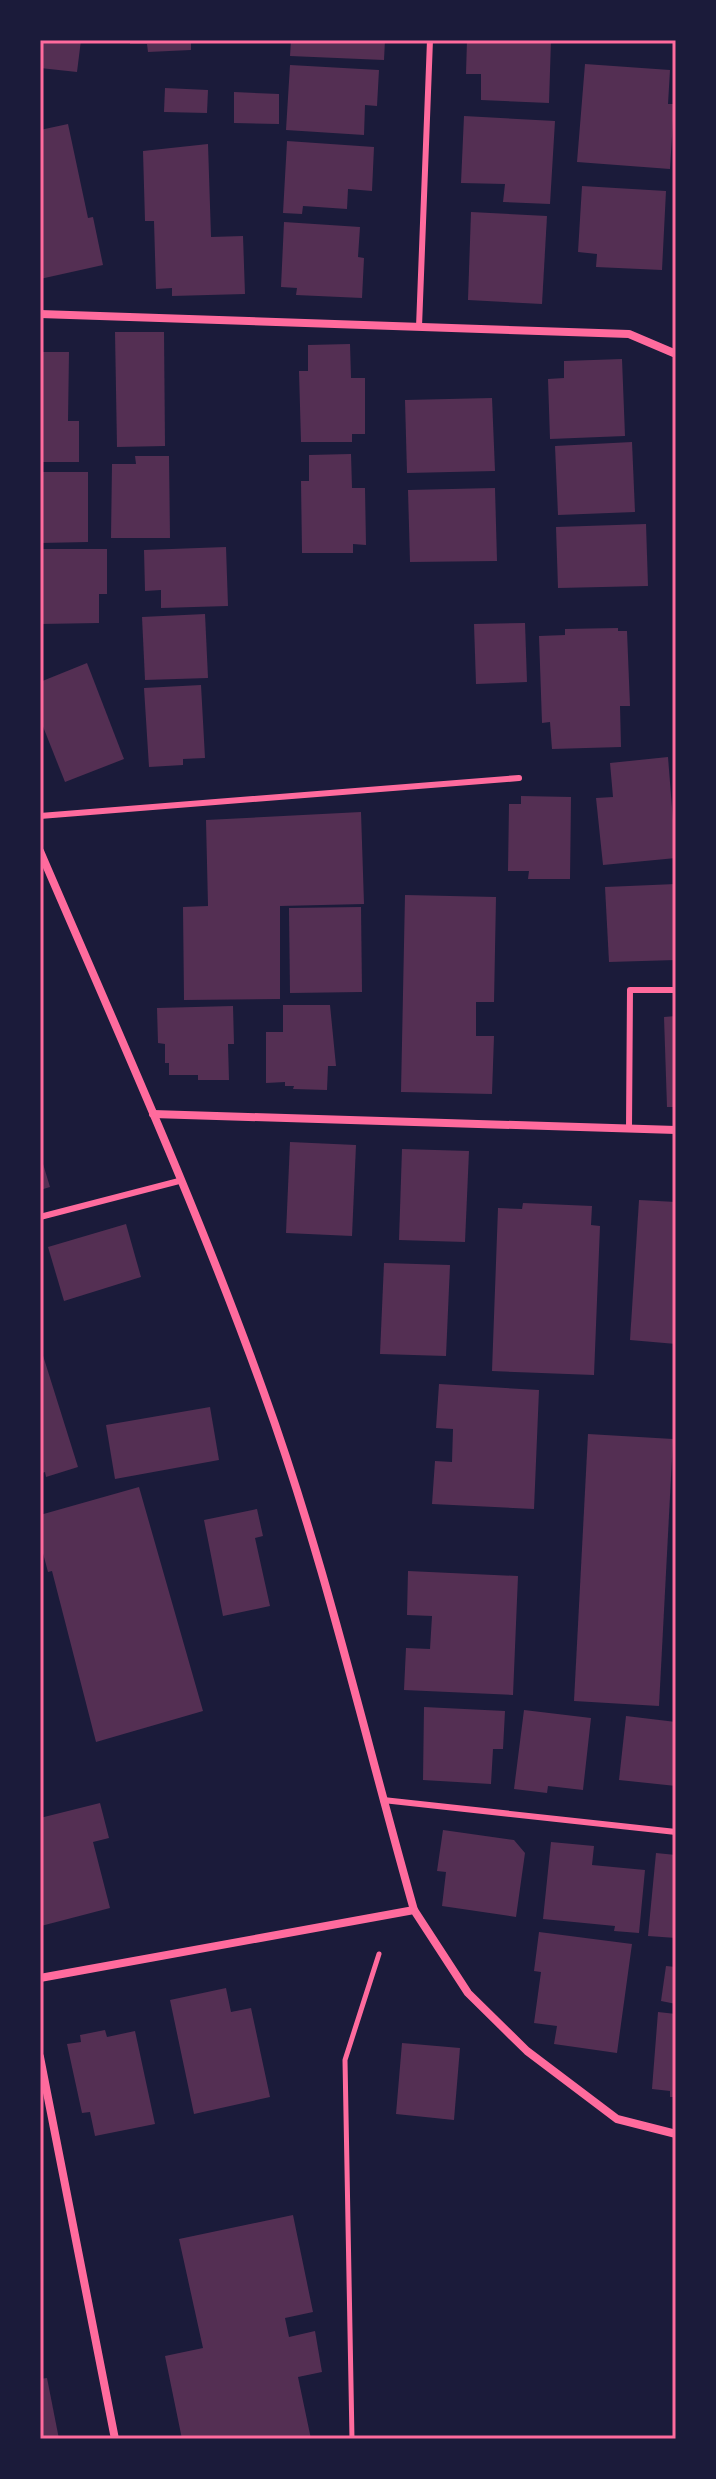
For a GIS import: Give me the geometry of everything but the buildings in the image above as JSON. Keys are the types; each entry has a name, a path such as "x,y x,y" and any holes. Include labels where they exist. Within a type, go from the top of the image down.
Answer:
{"street":[{"path":"40,314 629,334 676,354"},
{"path":"40,851 153,1114 265,1393 317,1560 414,1910 468,1993 527,2051 617,2119 676,2134"},
{"path":"153,1114 676,1130"},
{"path":"40,1978 414,1910"},
{"path":"40,2057 115,2439"}],"lane":[{"path":"419,327 430,40"},
{"path":"40,816 519,778"},
{"path":"629,1128 630,990 676,990"},
{"path":"40,1217 179,1181"},
{"path":"383,1800 676,1832"}],"path":[{"path":"352,2439 345,2060 392,1914"}]}
